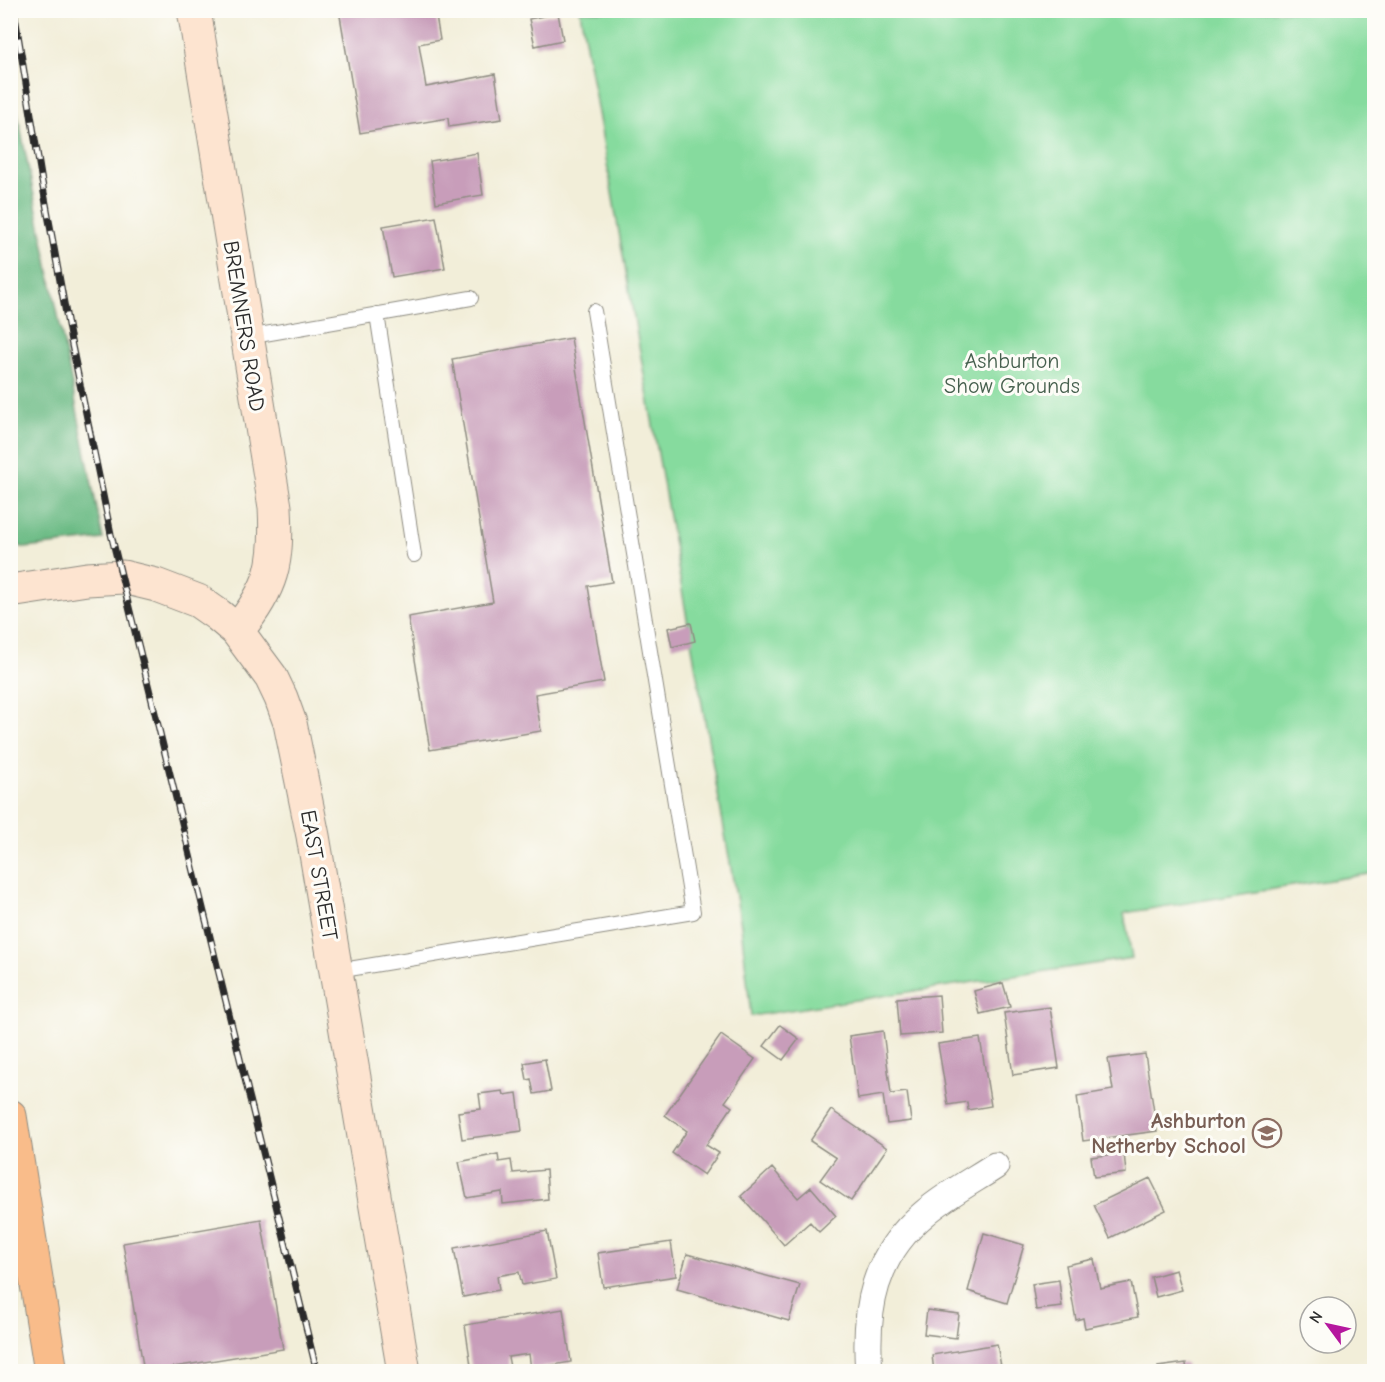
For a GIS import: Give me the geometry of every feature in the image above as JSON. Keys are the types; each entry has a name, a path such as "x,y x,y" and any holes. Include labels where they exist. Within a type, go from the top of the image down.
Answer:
{"highway":[{"path":"10,1116 19,1224 51,1371"}],"main road":[{"name":"BREMNERS ROAD","path":"194,10 275,507 277,539 274,564 268,585 256,608 237,631"},
{"name":"EAST STREET","path":"10,591 87,579 123,577 156,585 198,601 218,615 237,631 271,677 290,723 313,836 404,1371"}],"street":[{"path":"869,1371 866,1339 874,1288 885,1259 898,1241 925,1213 995,1166"}],"lane":[{"path":"247,337 471,297"},
{"path":"337,972 693,912 594,311"},
{"path":"377,314 414,555"}],"green space":[{"name":"Ashburton Show Grounds","path":"580,11 1374,11 1374,873 1124,913 1132,958 751,1016 741,925"},
{"path":"11,81 103,539 25,548 10,542"}],"building":[{"path":"339,10 435,10 440,40 419,44 426,87 495,74 502,119 449,127 448,118 360,133"},
{"path":"527,10 546,10 546,11 528,15"},
{"path":"558,13 563,40 535,46 529,19"},
{"path":"477,153 483,195 436,203 430,161"},
{"path":"436,217 445,268 392,277 383,226"},
{"path":"571,338 612,582 588,586 604,682 535,694 541,731 430,750 408,617 493,602 452,359"},
{"path":"691,623 695,641 672,647 668,628"},
{"path":"1003,983 1010,1007 980,1014 974,991"},
{"path":"939,995 942,1033 900,1036 897,998"},
{"path":"1050,1007 1059,1068 1013,1075 1004,1013"},
{"path":"780,1025 799,1039 783,1060 764,1046"},
{"path":"883,1031 891,1094 907,1092 911,1121 887,1124 883,1095 858,1099 849,1036"},
{"path":"721,1035 755,1059 725,1102 732,1107 706,1145 719,1153 704,1175 672,1153 687,1131 665,1115"},
{"path":"980,1038 991,1106 968,1110 967,1102 948,1105 938,1044"},
{"path":"1145,1054 1157,1131 1083,1141 1077,1096 1113,1090 1108,1059"},
{"path":"545,1059 551,1091 534,1094 531,1079 527,1080 524,1063"},
{"path":"503,1091 504,1095 517,1093 522,1131 462,1139 458,1112 481,1109 479,1094"},
{"path":"831,1110 887,1148 851,1201 820,1180 836,1158 810,1141"},
{"path":"1124,1153 1126,1173 1094,1177 1091,1157"},
{"path":"498,1154 499,1162 511,1160 513,1173 546,1170 548,1199 503,1204 502,1192 467,1198 459,1162"},
{"path":"772,1168 798,1198 811,1187 836,1216 819,1232 810,1222 784,1245 741,1196"},
{"path":"1150,1178 1166,1210 1110,1238 1094,1205"},
{"path":"261,1219 283,1349 144,1372 123,1243"},
{"path":"547,1231 556,1279 522,1285 519,1272 497,1276 499,1290 463,1297 454,1248"},
{"path":"984,1233 1024,1245 1007,1303 968,1291"},
{"path":"671,1242 676,1276 603,1287 598,1253"},
{"path":"687,1254 800,1285 789,1321 677,1289"},
{"path":"1094,1259 1100,1288 1131,1282 1138,1317 1085,1328 1083,1318 1076,1320 1066,1265"},
{"path":"1176,1270 1182,1290 1156,1297 1151,1277"},
{"path":"1059,1280 1062,1307 1036,1310 1032,1284"},
{"path":"563,1309 571,1362 531,1369 529,1354 508,1357 511,1372 472,1372 465,1325"},
{"path":"927,1310 959,1314 956,1338 924,1334"},
{"path":"997,1344 1002,1372 934,1372 932,1355"},
{"path":"1186,1363 1187,1372 1159,1372 1158,1367"}],"railway":[{"path":"14,10 70,336 111,534 317,1372"}],"place":[{"name":"Ashburton Netherby School","path":"1267,1133"}]}
